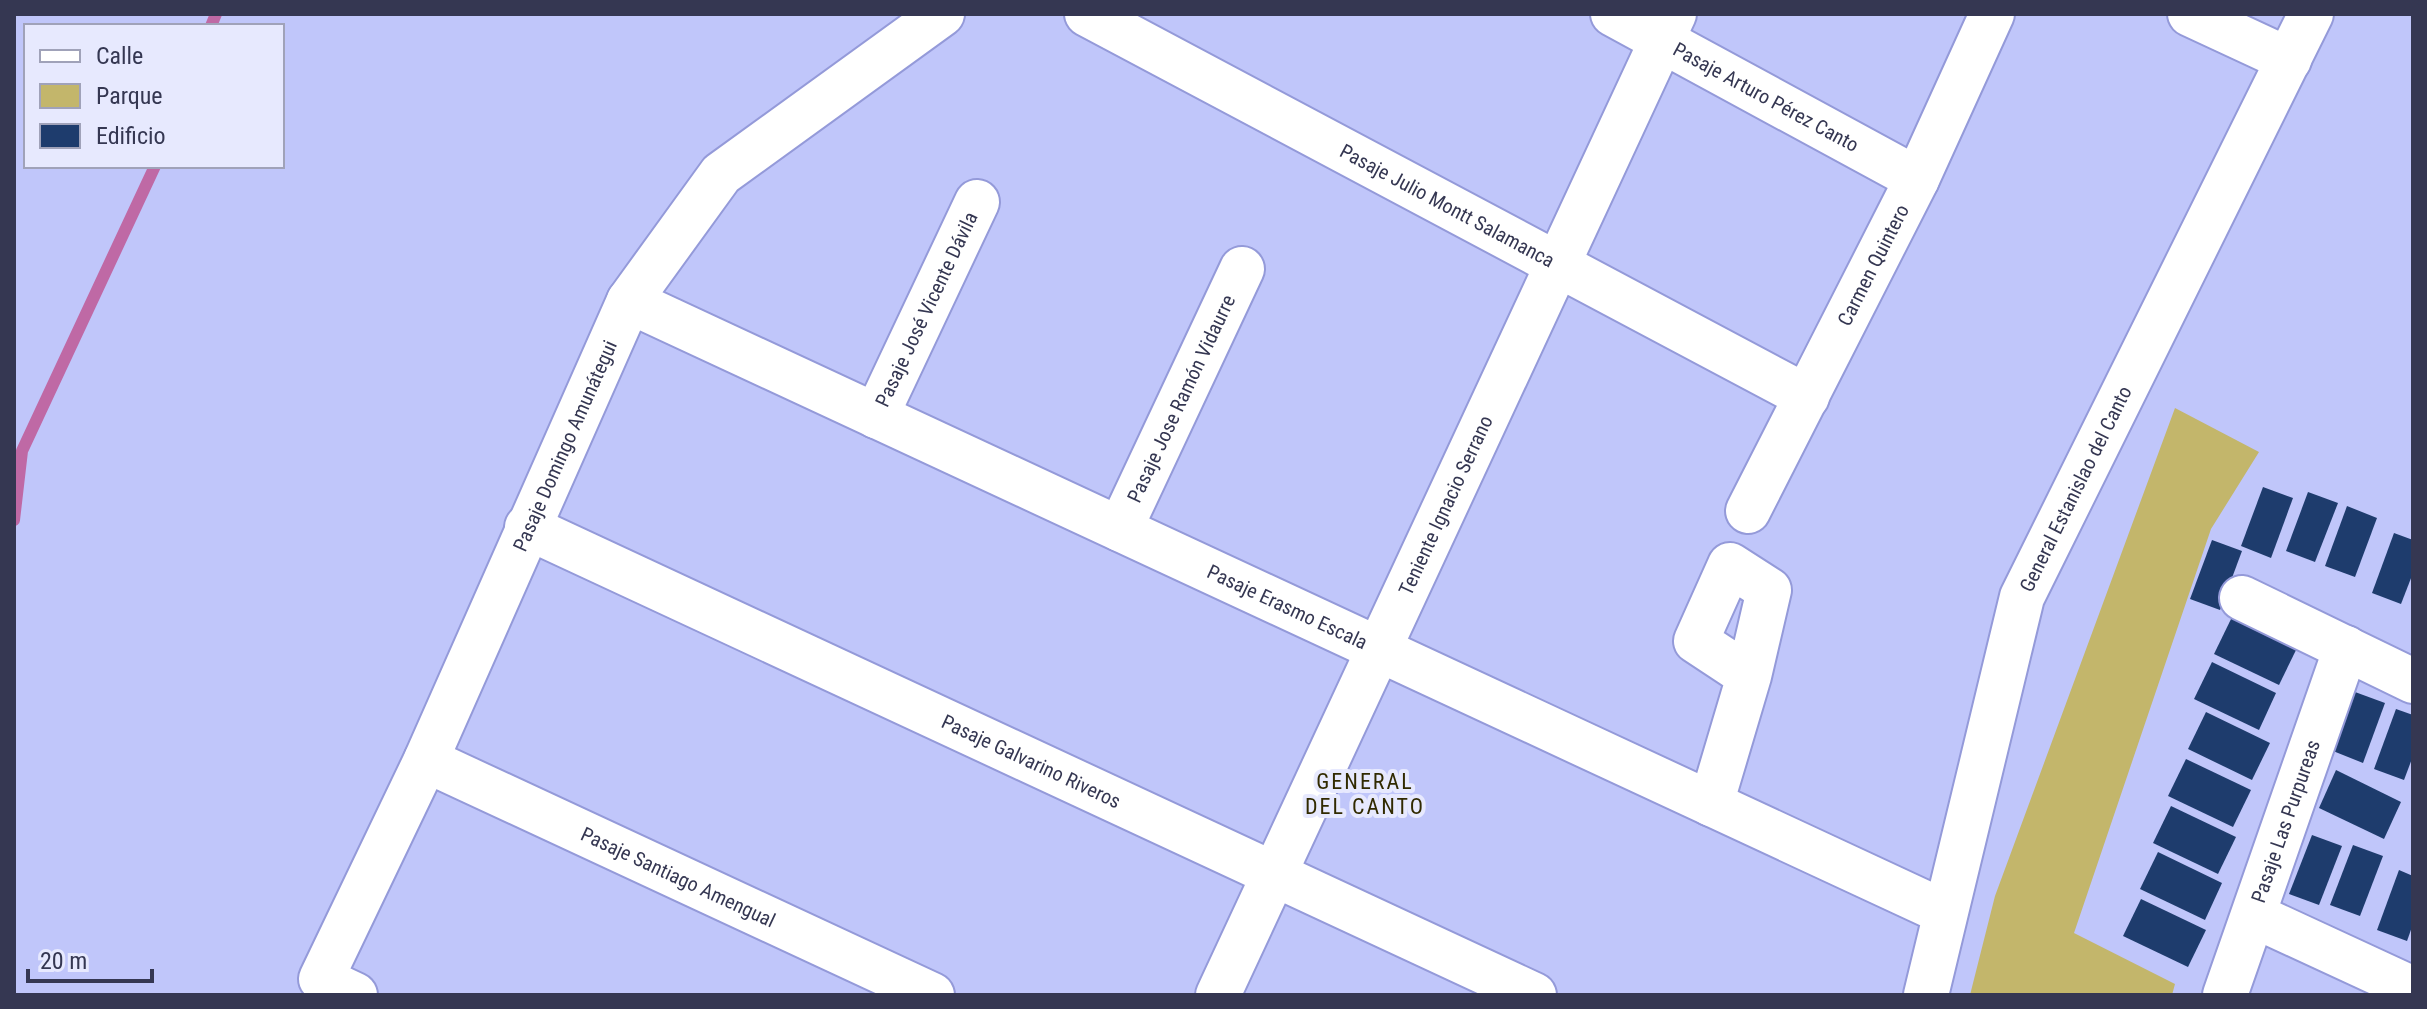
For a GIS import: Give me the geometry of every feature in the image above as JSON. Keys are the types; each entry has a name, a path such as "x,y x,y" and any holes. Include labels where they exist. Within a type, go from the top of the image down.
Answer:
{"street":[{"name":"Pasaje Domingo Amunátegui","path":"338,987 426,760 629,301 721,174 942,14"},
{"name":"Pasaje Julio Montt Salamanca","path":"1087,14 1807,397"},
{"name":"Pasaje Arturo Pérez Canto","path":"1613,14 1668,27 1917,179"},
{"name":"Carmen Quintero","path":"1748,511 1917,179 1992,14"},
{"path":"2190,14 2289,60"},
{"name":"General Estanislao del Canto","path":"1926,995 2022,597 2311,14"},
{"name":"Teniente Ignacio Serrano","path":"1218,995 1668,27"},
{"name":"Pasaje José Vicente Dávila","path":"876,416 977,202"},
{"name":"Pasaje Jose Ramón Vidaurre","path":"1120,529 1242,269"},
{"name":"Pasaje Erasmo Escala","path":"629,301 1944,912"},
{"name":"Pasaje Galvarino Riveros","path":"527,527 1534,995"},
{"path":"2242,598 2413,681"},
{"name":"Pasaje Las Purpureas","path":"2225,995 2346,648"},
{"path":"1711,804 1749,676"},
{"name":"Pasaje Santiago Amengual","path":"426,760 932,995"},
{"path":"2255,916 2413,989"}],"green space":[{"path":"2175,408 2259,452 2211,529 2074,933 2175,984 2172,995 1970,995 1995,896"}],"building":[{"path":"2263,487 2293,498 2271,558 2241,546"},
{"path":"2308,492 2338,503 2315,562 2286,551"},
{"path":"2347,506 2377,518 2355,577 2325,566"},
{"path":"2394,533 2413,540 2413,573 2401,604 2372,593"},
{"path":"2212,540 2242,551 2220,610 2190,599"},
{"path":"2232,617 2297,648 2279,685 2214,654"},
{"path":"2212,662 2276,693 2259,730 2194,699"},
{"path":"2355,692 2385,703 2363,763 2333,751"},
{"path":"2396,709 2413,715 2413,756 2404,780 2374,769"},
{"path":"2206,712 2270,743 2252,780 2188,749"},
{"path":"2186,759 2251,790 2233,827 2168,796"},
{"path":"2336,770 2401,802 2384,839 2319,808"},
{"path":"2171,806 2236,837 2218,874 2153,843"},
{"path":"2312,835 2342,846 2319,905 2289,894"},
{"path":"2353,845 2383,856 2360,916 2330,905"},
{"path":"2158,852 2222,883 2205,920 2140,889"},
{"path":"2399,870 2413,876 2413,924 2407,941 2377,930"},
{"path":"2141,899 2206,930 2188,967 2123,936"}],"waterway":[{"path":"212,24 216,14"},
{"path":"14,520 22,451 154,168"}],"district":[{"name":"GENERAL DEL CANTO","path":"1365,794"}]}
